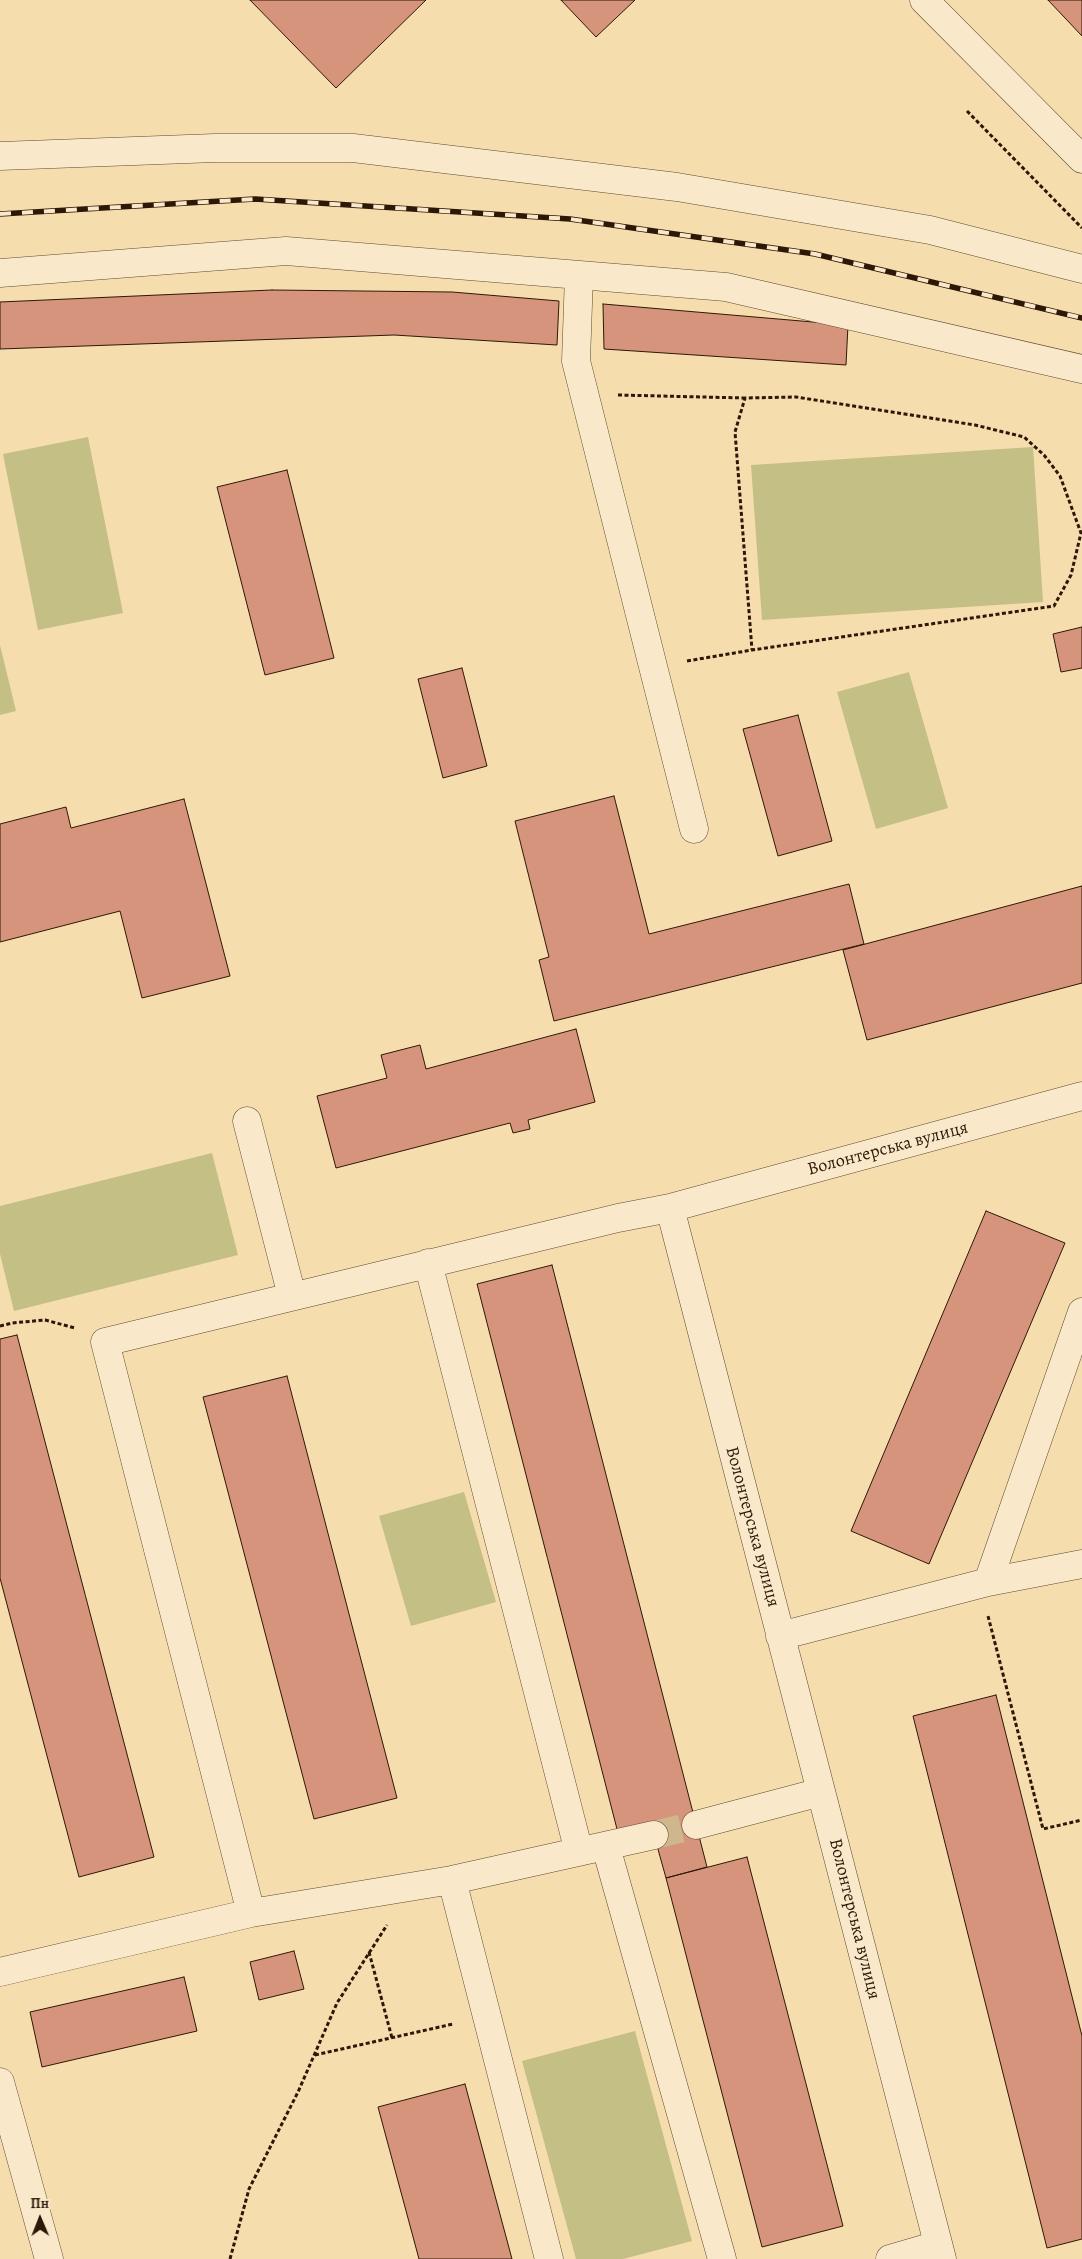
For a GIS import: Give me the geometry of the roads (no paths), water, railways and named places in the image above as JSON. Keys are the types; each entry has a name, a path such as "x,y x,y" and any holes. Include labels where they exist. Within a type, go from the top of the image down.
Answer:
{"street":[{"path":"924,0 1082,159"},
{"path":"0,156 215,148 353,148 677,187 930,230 1082,269"},
{"path":"0,274 286,251 726,287 1082,369"},
{"path":"579,275 576,361 694,829"},
{"name":"Волонтерська вулиця","path":"940,2252 670,1208 1082,1096"},
{"path":"247,1121 292,1296"},
{"path":"251,1913 105,1342 428,1263 618,1218 670,1208"},
{"path":"428,1263 579,1852"},
{"path":"984,1583 1082,1312"},
{"path":"780,1636 984,1583 1082,1564"},
{"path":"696,1825 821,1792"},
{"path":"0,1972 251,1913 452,1880 654,1835"},
{"path":"606,1847 722,2259"},
{"path":"452,1880 549,2259"},
{"path":"0,2082 49,2259"},
{"path":"890,2259 940,2252"}],"tunnel":[{"path":"654,1835 696,1825"}],"railway":[{"path":"0,214 255,199 570,219 815,254 1082,318"}]}
